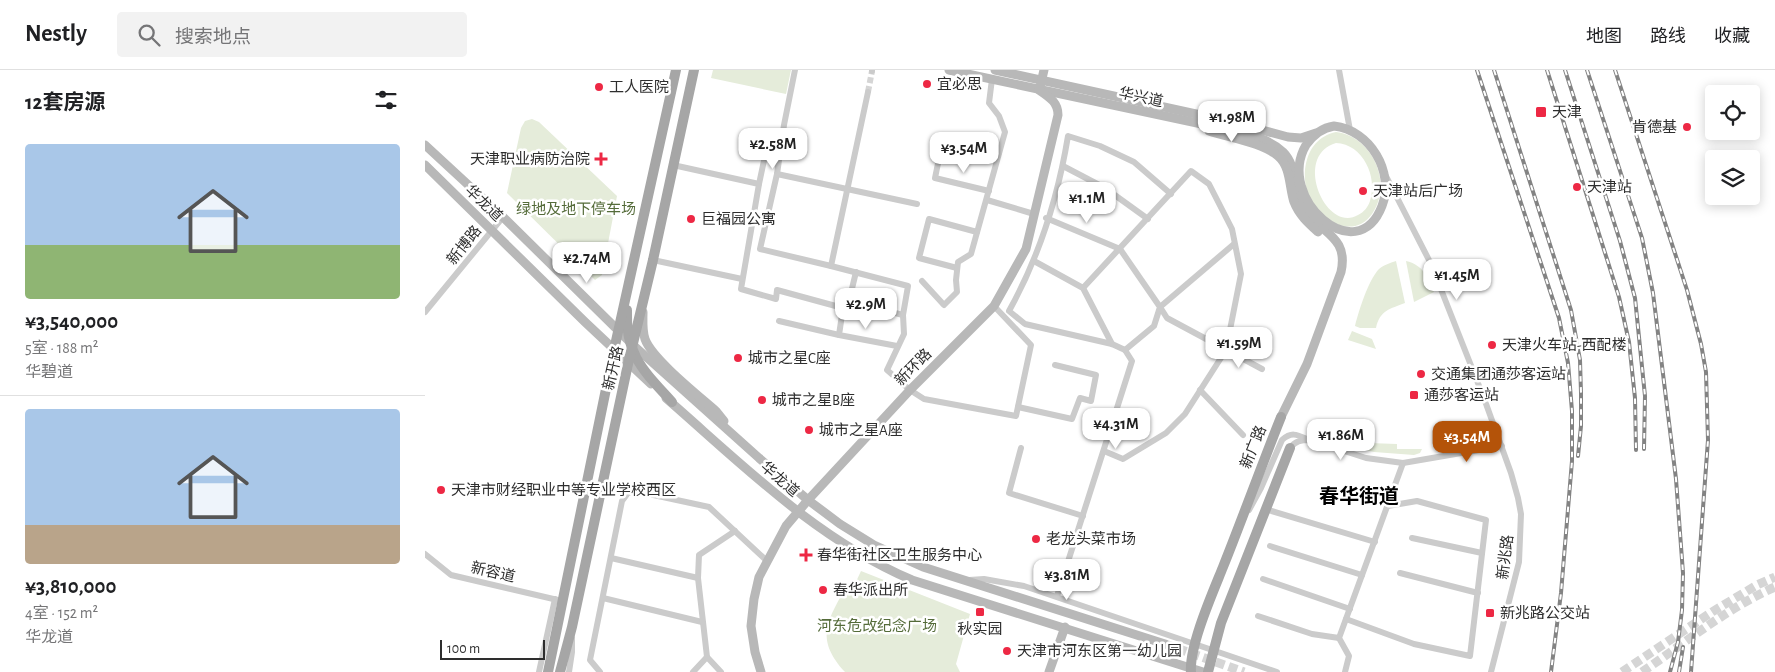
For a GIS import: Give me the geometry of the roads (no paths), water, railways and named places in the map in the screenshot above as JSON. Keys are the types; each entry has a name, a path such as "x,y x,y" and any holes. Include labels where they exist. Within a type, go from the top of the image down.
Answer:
{"main road":[{"name":"新开路","path":"548,672 558,600 676,70"},
{"name":"新开路","path":"560,672 572,627 631,346 653,260 694,70"},
{"path":"691,84 698,70"},
{"name":"华兴道","path":"949,70 993,75 1251,136 1271,143 1291,163 1305,209 1339,244 1343,251 1343,264"},
{"path":"1040,86 1044,70"},
{"name":"华兴道","path":"1040,86 1227,121 1288,137 1301,138 1316,133"},
{"name":"新环路","path":"761,672 755,652 751,626 759,576 786,526 910,390 994,306 1026,249 1058,110 1055,102 1040,86"},
{"path":"1181,120 1260,146 1278,156 1287,170 1298,210 1309,224 1334,246 1338,255 1338,266 1314,331 1312,347"},
{"path":"1333,126 1351,130 1367,142 1376,153 1383,170 1385,196 1380,211 1373,221 1362,229 1343,231 1330,226 1317,216 1309,205 1302,189 1299,165 1301,155 1316,133 1333,126"},
{"path":"425,145 503,217 631,346 808,500 840,524 874,545 923,567 1165,644"},
{"name":"华龙道","path":"425,165 628,364 797,512 834,539 887,569 911,580 1065,627 1191,671 1203,672"},
{"name":"新广路","path":"1191,671 1195,644 1251,490 1281,417 1296,388 1343,264"},
{"path":"627,290 627,323 631,346 643,370 672,402"},
{"path":"644,298 643,330 648,346 654,354 716,411 736,437"},
{"path":"1208,672 1221,623 1289,448"},
{"path":"1049,672 1065,627"}],"street":[{"path":"795,70 777,174 760,249 908,286 903,315 904,334 887,370 910,390 924,398 1016,416 1031,345 994,306"},
{"path":"1339,70 1351,130"},
{"path":"922,282 944,304 957,292 955,280 958,262 971,254 1005,132 999,116 989,103 993,75"},
{"path":"831,266 868,92"},
{"path":"1057,596 1132,361 1125,350 1113,344 1025,324 1009,311 1034,261 1063,166 1068,136 1100,146 1134,162 1171,194"},
{"path":"989,191 935,178 943,139 999,153"},
{"path":"766,151 741,289 776,299 777,290 843,308 839,335"},
{"path":"673,165 759,184"},
{"path":"1063,166 1105,188 1148,219"},
{"name":"新兆路","path":"1383,170 1431,264 1502,446 1518,498 1521,514 1521,547 1516,577 1491,672"},
{"path":"1083,288 1191,171 1209,184 1232,229 1241,274 1226,350 1185,414 1166,433 1123,459 1104,451"},
{"path":"777,174 917,204"},
{"path":"987,200 1034,214"},
{"name":"新博路","path":"425,312 503,217"},
{"path":"1047,218 1120,249 1167,318 1261,369"},
{"path":"957,268 919,258 929,219 977,232"},
{"path":"1125,350 1154,326 1160,307 1235,244"},
{"path":"653,260 742,279"},
{"path":"1034,261 1083,288 1113,344"},
{"path":"856,272 849,301 903,315"},
{"path":"779,321 897,346"},
{"path":"1018,407 1072,420 1079,398 1091,401 1096,376 1055,365"},
{"path":"1201,390 1243,435"},
{"path":"1242,518 1253,504 1282,440 1287,435 1295,434 1376,460 1403,463 1502,446"},
{"path":"1289,448 1294,443 1310,440"},
{"path":"1021,448 1009,493 1083,516"},
{"path":"1345,672 1349,656 1339,638 1403,463"},
{"path":"600,672 590,660 622,501 628,493 635,491 709,507 768,562"},
{"path":"1346,619 1415,644 1470,656 1486,520 1417,501 1388,506"},
{"path":"1265,509 1375,542"},
{"path":"721,672 707,657 698,578 699,555 735,531"},
{"path":"1413,538 1483,554"},
{"path":"1271,546 1362,575"},
{"name":"新容道","path":"425,554 451,575 558,600"},
{"path":"611,558 698,578"},
{"path":"1400,573 1478,593"},
{"path":"962,580 984,579 1024,586 1277,672"},
{"path":"1263,580 1350,609"},
{"path":"603,598 702,622"},
{"path":"539,672 558,600"},
{"path":"1258,616 1312,634 1339,638"},
{"path":"569,672 572,652 572,627"},
{"path":"693,672 707,657"}],"tunnel":[{"path":"868,92 872,71"},
{"path":"1622,672 1712,612 1757,585 1775,577"},
{"path":"1642,672 1723,615 1775,587"},
{"path":"1165,644 1244,672"}],"railway":[{"path":"1477,70 1559,318 1568,363 1572,411 1572,461 1561,593 1551,672"},
{"path":"1494,70 1571,310 1580,360 1581,426 1578,456"},
{"path":"1547,70 1619,297 1629,342 1635,398 1636,450"},
{"path":"1565,70 1620,241 1635,298 1645,396 1644,449"},
{"path":"1587,70 1642,238 1653,293 1676,479 1683,573 1682,610 1678,642 1670,672"},
{"path":"1615,70 1687,290 1706,372 1708,440 1691,672"},
{"path":"1679,672 1683,647"}],"place":[{"name":"宜必思","path":"927,84"},
{"name":"工人医院","path":"599,87"},
{"name":"天津","path":"1541,112"},
{"name":"肯德基","path":"1687,127"},
{"name":"天津职业病防治院","path":"601,159"},
{"name":"天津站","path":"1577,187"},
{"name":"天津站后广场","path":"1363,191"},
{"name":"巨福园公寓","path":"691,219"},
{"name":"天津火车站-西配楼","path":"1492,345"},
{"name":"城市之星C座","path":"738,358"},
{"name":"交通集团通莎客运站","path":"1421,374"},
{"name":"通莎客运站","path":"1414,395"},
{"name":"城市之星B座","path":"762,400"},
{"name":"城市之星A座","path":"809,430"},
{"name":"天津市财经职业中等专业学校西区","path":"441,490"},
{"name":"老龙头菜市场","path":"1036,539"},
{"name":"春华街社区卫生服务中心","path":"806,555"},
{"name":"春华派出所","path":"823,590"},
{"name":"秋实园","path":"980,612"},
{"name":"新兆路公交站","path":"1490,613"},
{"name":"天津市河东区第一幼儿园","path":"1007,651"}],"district":[{"name":"春华街道","path":"1359,496"}],"park label":[{"name":"绿地及地下停车场","path":"576,209"},
{"name":"河东危改纪念广场","path":"877,626"}]}
